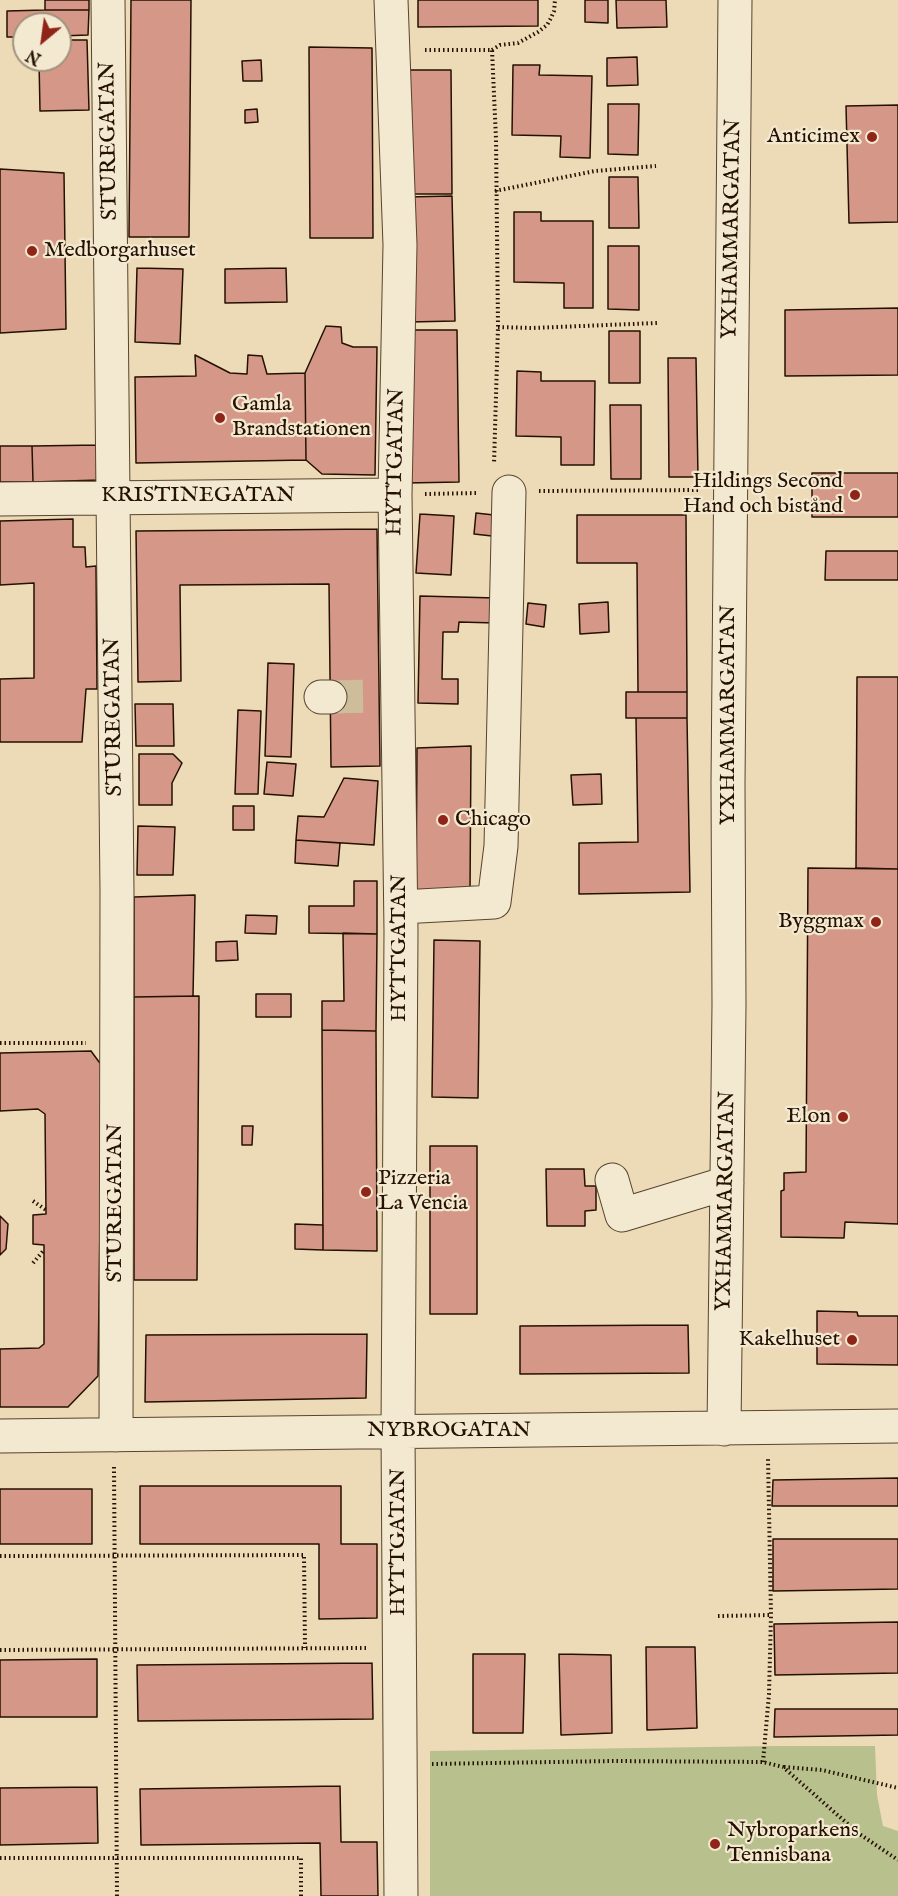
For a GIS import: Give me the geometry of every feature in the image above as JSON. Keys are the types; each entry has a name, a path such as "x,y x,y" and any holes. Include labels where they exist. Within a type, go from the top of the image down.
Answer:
{"street":[{"name":"STUREGATAN","path":"108,0 117,879 115,1446"},
{"name":"HYTTGATAN","path":"391,0 400,245 388,696 401,907 398,1431 400,1896"},
{"name":"YXHAMMARGATAN","path":"724,1429 735,0"},
{"path":"401,907 494,902 501,846 501,492"},
{"name":"KRISTINEGATAN","path":"0,499 395,495"},
{"path":"612,1180 622,1215 727,1183"},
{"name":"NYBROGATAN","path":"0,1436 115,1446 398,1431 898,1426"}],"path":[{"path":"393,50 492,50 500,45 518,42 547,25 554,11 555,0"},
{"path":"492,50 496,139 501,492"},
{"path":"495,191 595,171 656,166"},
{"path":"498,327 657,322"},
{"path":"395,495 730,490"},
{"path":"0,1043 104,1042 116,1044"},
{"path":"33,1201 46,1210"},
{"path":"33,1263 44,1250"},
{"path":"115,1446 117,1896"},
{"path":"763,1762 769,1694 771,1615 768,1451"},
{"path":"0,1556 304,1555 305,1648"},
{"path":"718,1616 771,1615"},
{"path":"0,1650 399,1648"},
{"path":"400,1765 612,1761 763,1762 783,1767 822,1770 898,1788"},
{"path":"783,1767 858,1833 898,1860"},
{"path":"0,1858 301,1858 301,1896"}],"green space":[{"path":"875,1746 877,1795 883,1826 898,1831 898,1896 430,1896 430,1751"}],"building":[{"path":"45,0 89,0 89,10 45,10"},
{"path":"131,0 191,0 189,237 129,237"},
{"path":"418,0 538,0 538,26 418,27"},
{"path":"585,0 608,0 608,23 585,22"},
{"path":"616,0 666,0 667,27 617,28"},
{"path":"89,10 88,35 72,36 72,12 12,12 12,37 7,37 7,11"},
{"path":"72,40 87,40 89,110 40,111 39,72 72,72"},
{"path":"309,47 372,48 373,238 310,238"},
{"path":"637,57 638,85 607,86 607,58"},
{"path":"261,60 262,81 243,81 242,61"},
{"path":"513,65 540,65 539,75 592,76 590,158 560,157 561,136 512,135"},
{"path":"405,70 451,70 452,194 406,194"},
{"path":"608,104 639,104 638,155 608,154"},
{"name":"Anticimex","path":"898,105 898,222 849,223 846,106"},
{"path":"257,109 258,122 245,123 245,110"},
{"name":"Medborgarhuset","path":"0,169 64,173 66,329 0,333"},
{"path":"609,177 638,177 639,228 609,228"},
{"path":"452,196 455,321 409,322 406,197"},
{"path":"514,212 541,212 541,221 593,221 593,308 564,308 564,283 514,282"},
{"path":"608,246 639,246 639,310 608,309"},
{"path":"137,268 183,269 180,344 135,342"},
{"path":"286,268 287,302 225,303 225,269"},
{"path":"898,308 898,375 785,376 785,310"},
{"path":"326,326 341,327 342,343 353,347 377,347 375,475 322,474 306,460 305,373"},
{"path":"404,330 457,330 459,482 406,483"},
{"path":"609,331 640,331 640,383 609,383"},
{"name":"Gamla Brandstationen","path":"195,355 230,373 247,374 248,355 262,356 267,374 305,373 306,460 136,463 135,377 196,376"},
{"path":"668,358 696,358 698,477 669,477"},
{"path":"517,371 541,372 541,381 595,381 594,465 561,465 561,437 516,436"},
{"path":"610,405 641,405 641,479 611,479"},
{"path":"99,445 100,480 33,482 32,446"},
{"path":"0,446 32,446 33,482 0,482"},
{"name":"Hildings Second Hand och bistånd","path":"812,473 898,473 898,517 812,517"},
{"path":"476,513 494,515 492,536 474,534"},
{"path":"420,514 454,516 451,575 416,573"},
{"path":"577,515 686,515 687,692 638,692 637,563 577,563"},
{"path":"73,519 73,547 85,547 86,567 96,566 97,689 86,689 82,742 0,742 0,679 34,678 34,583 0,585 0,521"},
{"path":"377,529 380,766 331,767 329,584 180,585 181,681 138,682 136,531"},
{"path":"826,551 898,551 898,580 825,580"},
{"path":"420,596 496,598 496,623 459,622 458,632 443,632 442,679 458,679 458,704 418,703"},
{"path":"608,602 609,632 580,634 579,604"},
{"path":"528,603 546,605 544,627 526,624"},
{"path":"268,663 294,664 291,757 265,756"},
{"path":"857,677 898,677 898,869 856,868"},
{"path":"626,692 687,692 687,718 626,718"},
{"path":"135,704 173,704 174,746 136,746"},
{"path":"238,710 261,711 258,794 235,794"},
{"path":"636,718 687,718 690,892 579,894 579,843 638,842"},
{"name":"Chicago","path":"471,746 470,892 416,892 417,748"},
{"path":"139,754 173,754 182,763 172,783 172,805 139,805"},
{"path":"267,762 296,764 293,796 264,794"},
{"path":"601,774 602,804 573,805 571,775"},
{"path":"344,778 378,781 374,845 296,840 298,816 324,817"},
{"path":"233,806 254,806 254,830 233,830"},
{"path":"138,826 175,827 173,875 137,875"},
{"path":"296,840 340,843 338,866 295,863"},
{"path":"808,868 898,869 898,1224 845,1222 844,1238 781,1237 781,1191 784,1190 784,1173 806,1172"},
{"path":"354,881 377,881 377,934 309,933 309,906 354,906"},
{"path":"195,895 193,996 134,997 134,897"},
{"path":"246,915 277,916 276,934 245,933"},
{"path":"343,933 377,934 376,1031 322,1030 322,1001 344,1001"},
{"path":"434,940 480,941 478,1098 432,1097"},
{"path":"237,941 238,960 216,961 216,942"},
{"path":"256,994 291,994 291,1017 256,1017"},
{"path":"199,996 197,1280 134,1280 134,997"},
{"path":"322,1030 376,1031 377,1251 323,1250"},
{"path":"91,1051 102,1066 98,1376 68,1407 0,1407 0,1349 39,1348 44,1344 44,1245 33,1244 33,1215 46,1214 45,1114 38,1109 0,1111 0,1053"},
{"path":"242,1126 253,1126 252,1145 242,1145"},
{"path":"430,1146 477,1146 477,1314 430,1314"},
{"path":"546,1169 584,1169 585,1186 596,1186 596,1210 585,1211 585,1226 547,1226"},
{"path":"0,1216 8,1224 6,1249 0,1255"},
{"path":"295,1224 323,1225 323,1250 295,1249"},
{"path":"817,1311 857,1312 858,1316 898,1316 898,1365 817,1364"},
{"path":"688,1325 689,1373 520,1374 520,1326"},
{"path":"367,1334 366,1398 145,1402 146,1335"},
{"path":"898,1478 898,1506 772,1506 773,1480"},
{"path":"140,1486 341,1486 341,1544 377,1544 377,1618 319,1619 319,1544 140,1544"},
{"path":"0,1489 92,1489 92,1544 0,1544"},
{"path":"773,1539 898,1539 898,1589 773,1591"},
{"path":"898,1622 898,1673 775,1675 774,1624"},
{"path":"646,1647 695,1647 697,1728 647,1730"},
{"path":"473,1654 525,1654 523,1733 473,1733"},
{"path":"559,1654 611,1655 612,1733 561,1735"},
{"path":"97,1659 97,1717 0,1717 0,1660"},
{"path":"372,1663 373,1719 138,1721 137,1665"},
{"path":"775,1709 898,1709 898,1735 774,1737"},
{"path":"340,1786 341,1842 377,1842 378,1896 321,1896 320,1843 141,1845 140,1789"},
{"path":"97,1787 98,1843 0,1845 0,1788"}],"tunnel":[{"path":"330,697 379,696"}],"place":[{"name":"Anticimex","path":"872,137"},
{"name":"Medborgarhuset","path":"32,251"},
{"name":"Gamla Brandstationen","path":"220,418"},
{"name":"Hildings Second Hand och bistånd","path":"855,495"},
{"name":"Chicago","path":"443,820"},
{"name":"Byggmax","path":"876,922"},
{"name":"Elon","path":"843,1117"},
{"name":"Pizzeria La Vencia","path":"366,1192"},
{"name":"Kakelhuset","path":"852,1340"},
{"name":"Nybroparkens Tennisbana","path":"715,1844"}]}
